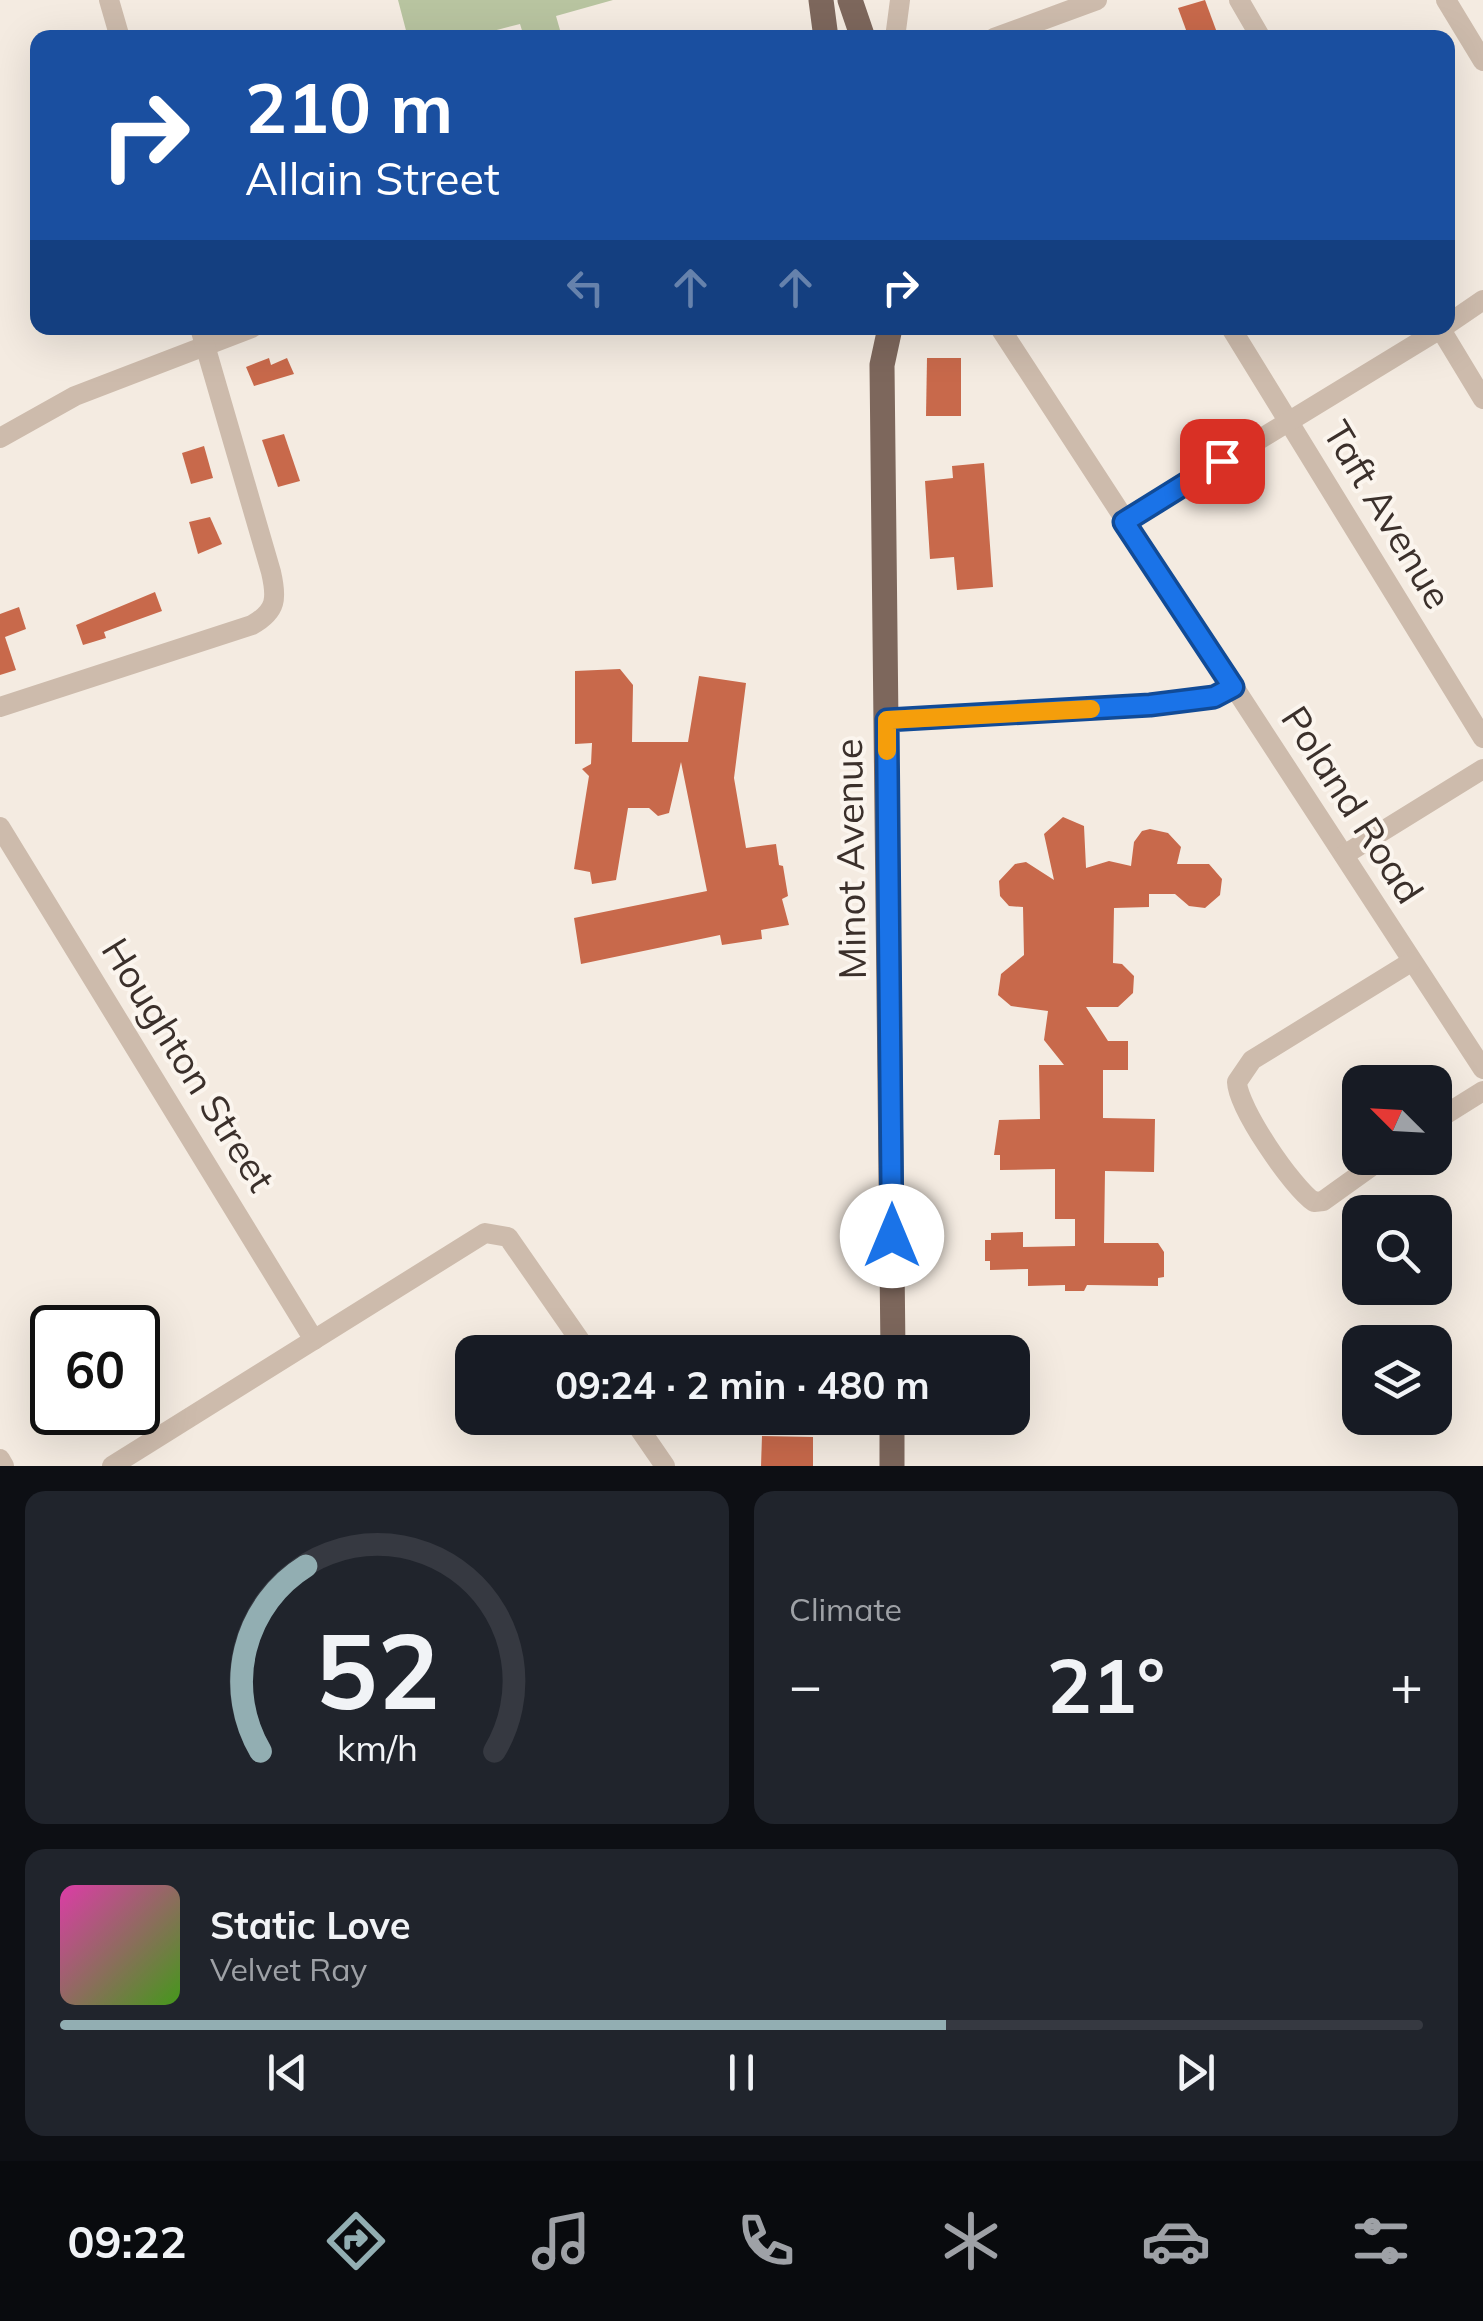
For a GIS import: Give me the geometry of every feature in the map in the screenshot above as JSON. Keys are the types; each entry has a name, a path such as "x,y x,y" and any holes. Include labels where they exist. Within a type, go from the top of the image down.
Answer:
{"main road":[{"path":"855,2 861,30"},
{"name":"Minot Avenue","path":"873,335 882,366"},
{"name":"Minot Avenue","path":"889,335 882,366 893,1335"},
{"path":"892,1435 892,1466"}],"street":[{"path":"110,0 118,30"},
{"path":"896,30 900,0"},
{"path":"1016,30 1097,0"},
{"path":"1240,0 1257,30"},
{"path":"1446,0 1483,62"},
{"path":"824,21 855,2"},
{"path":"1455,318 1483,300"},
{"name":"Poland Road","path":"1004,335 1483,1068"},
{"name":"Taft Avenue","path":"1234,335 1483,738"},
{"path":"1124,522 1429,335"},
{"path":"1447,335 1483,399"},
{"path":"0,438 74,396 202,336 271,572 274,605 268,616 252,624 0,707"},
{"path":"887,720 1150,705 1214,697 1233,687"},
{"path":"1344,855 1483,769"},
{"name":"Houghton Street","path":"0,828 314,1340"},
{"path":"1360,1175 1324,1201 1314,1202 1300,1190 1276,1156 1240,1099 1236,1082 1252,1060 1412,962"},
{"path":"1452,1111 1483,1092"},
{"path":"112,1466 464,1243 496,1232 508,1236 577,1335"},
{"path":"644,1435 665,1466"},
{"path":"0,1460 4,1466"}],"green space":[{"path":"398,0 613,0 556,16 560,30 522,30 520,24 497,30 406,30"}],"building":[{"path":"1205,0 1216,30 1186,30 1178,8"},
{"path":"269,358 271,365 287,358 294,374 254,386 246,367"},
{"path":"927,358 961,358 961,416 926,416"},
{"path":"284,434 300,481 278,487 262,440"},
{"path":"204,446 213,478 191,484 182,453"},
{"path":"984,463 993,587 957,590 954,557 930,559 925,481 953,478 952,466"},
{"path":"210,517 222,544 198,554 189,522"},
{"path":"155,592 162,611 104,632 106,638 83,645 76,625"},
{"path":"19,607 26,629 5,637 16,670 0,675 0,614"},
{"path":"620,669 633,685 632,742 688,742 699,676 746,683 734,778 746,848 776,844 788,896 782,899 789,925 761,930 762,939 722,945 720,935 581,964 574,918 707,891 681,762 669,813 658,816 649,808 628,808 616,880 592,884 590,872 574,869 589,776 582,769 591,764 592,743 575,744 575,671"},
{"path":"1063,817 1084,826 1086,868 1109,861 1131,866 1134,842 1142,831 1150,829 1168,833 1181,847 1177,864 1209,864 1222,879 1220,895 1205,908 1189,906 1175,894 1149,894 1149,907 1114,908 1113,963 1122,964 1134,976 1133,993 1118,1007 1086,1007 1108,1041 1128,1041 1128,1070 1103,1070 1103,1118 1155,1119 1154,1172 1105,1171 1104,1243 1158,1243 1164,1252 1164,1277 1158,1278 1158,1286 1087,1285 1084,1291 1065,1291 1065,1285 1028,1286 1028,1269 990,1270 990,1261 985,1261 985,1240 991,1240 991,1233 1023,1232 1023,1247 1075,1246 1075,1219 1055,1219 1055,1169 1000,1170 1000,1155 994,1155 999,1120 1040,1119 1039,1065 1064,1065 1044,1040 1048,1011 1011,1006 998,995 1001,974 1024,955 1023,907 1009,906 1000,896 999,881 1015,864 1026,862 1054,880 1044,834"},
{"path":"762,1436 813,1437 813,1466 761,1466"}],"slow traffic":[{"path":"887,751 887,720 1091,709"}],"route":[{"path":"892,1236 887,720 1150,705 1214,697 1233,687 1124,522 1222,461"}]}
